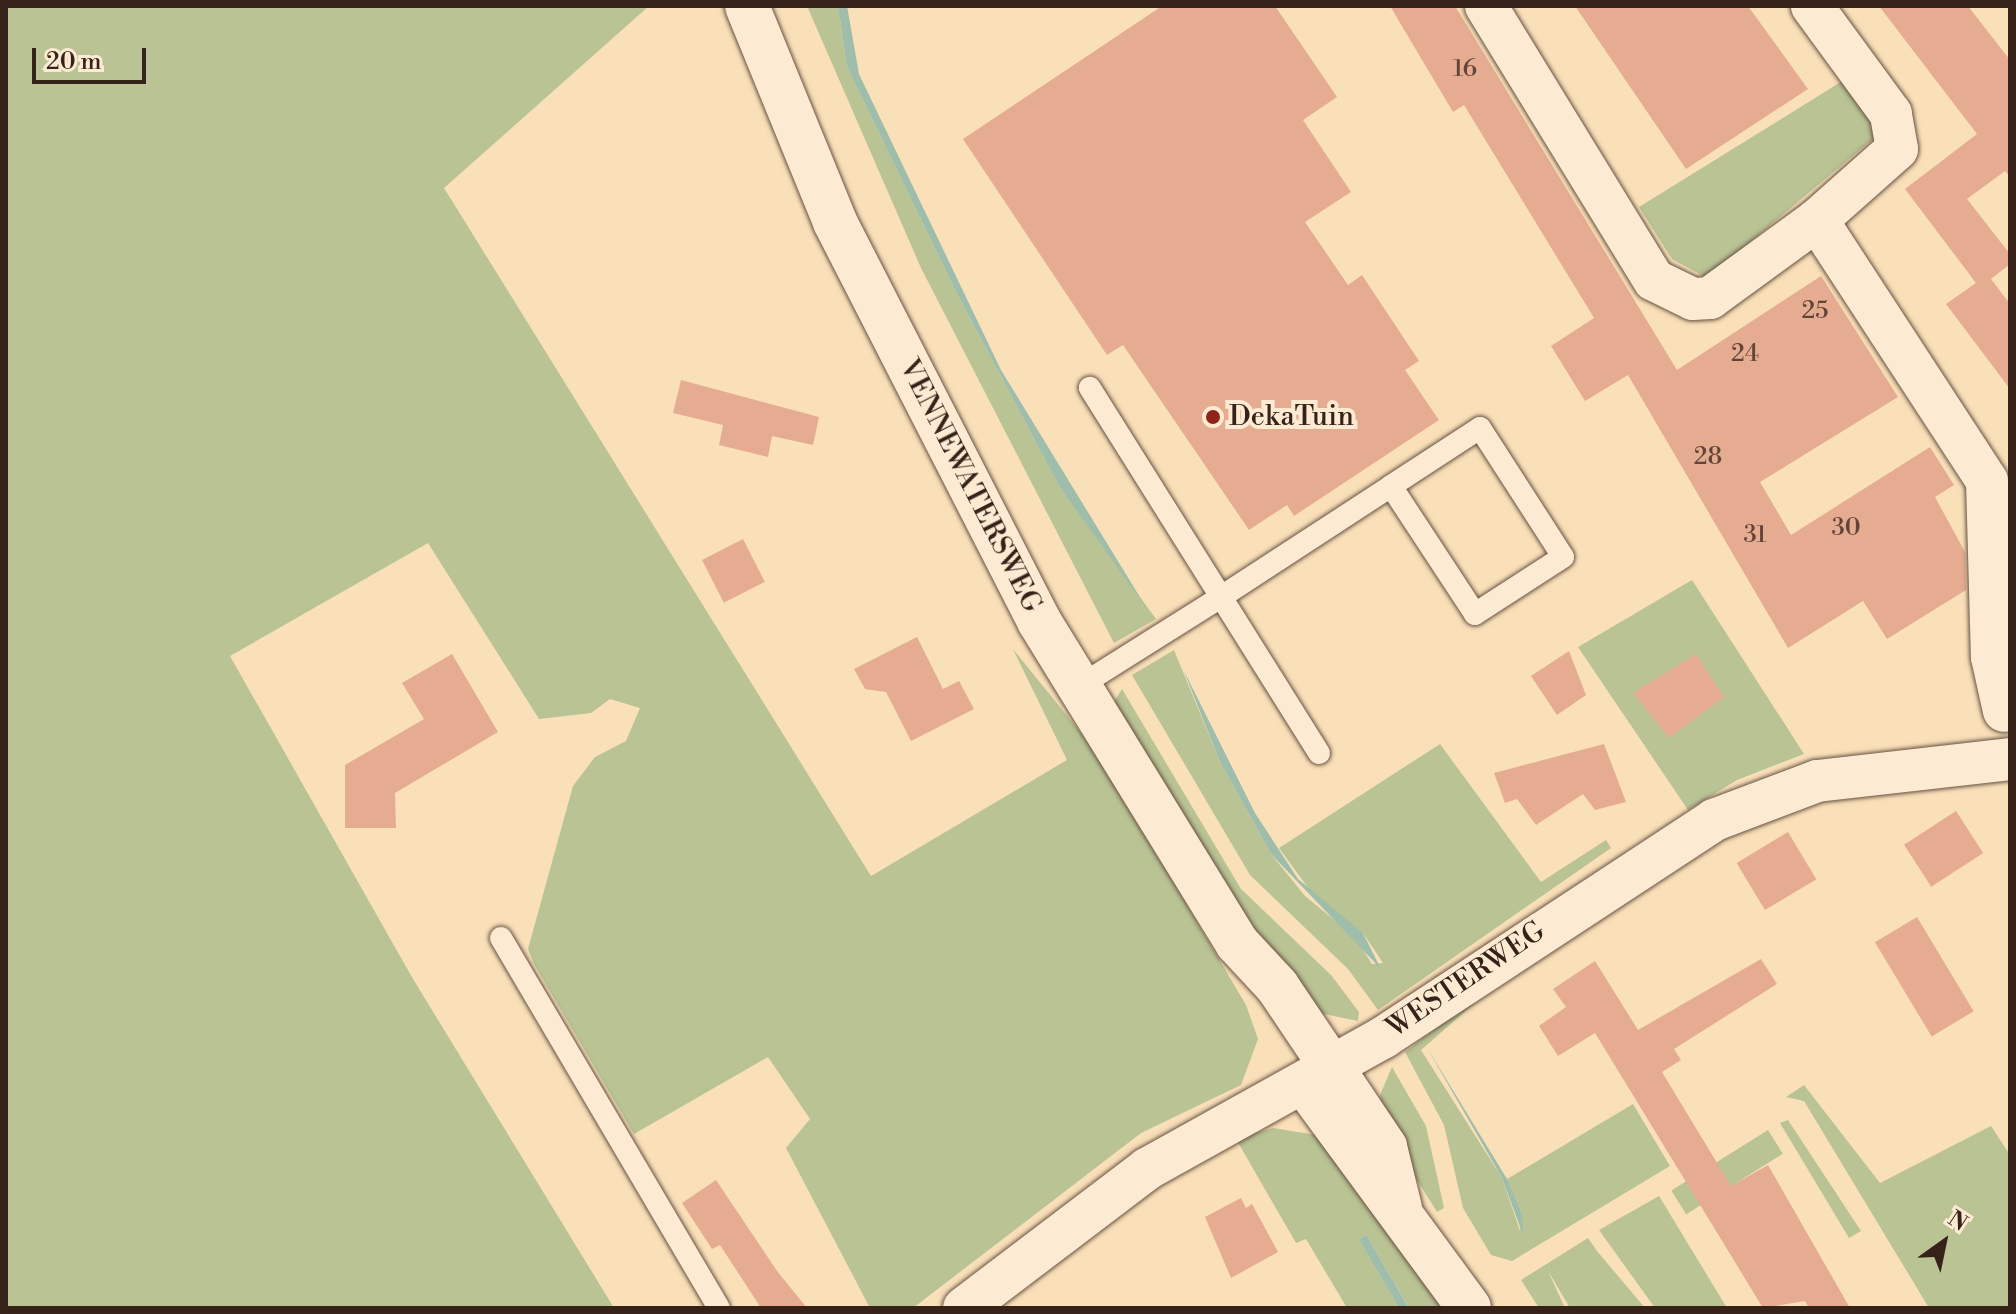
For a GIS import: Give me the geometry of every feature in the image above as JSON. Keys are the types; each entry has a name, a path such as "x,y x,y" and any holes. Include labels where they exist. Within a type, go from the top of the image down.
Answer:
{"street":[{"name":"VENNEWATERSWEG","path":"747,6 835,222 1078,687 1237,943 1277,986 1318,1076 1392,1158 1400,1208 1469,1308"},
{"path":"1486,6 1654,280 1675,295 1710,298 1817,220 1883,167 1899,130 1812,6"},
{"path":"1817,220 1987,481 1992,657 2004,711"},
{"name":"WESTERWEG","path":"964,1308 1147,1169 1318,1076 1569,909 1754,799 1895,767 2010,759"}],"lane":[{"path":"1090,388 1319,753"},
{"path":"1078,687 1480,428 1563,557 1475,614 1391,486"},
{"path":"501,938 719,1308"}],"green space":[{"path":"6,6 649,6 444,188 871,876 1067,760 1013,649 1098,754 1246,1005 1258,1039 1241,1085 1141,1133 913,1308 870,1308 786,1148 810,1119 768,1057 634,1134 534,964 528,949 573,786 595,757 626,741 640,708 610,699 591,713 539,719 428,543 230,656 413,979 614,1308 6,1308"},
{"path":"807,6 838,6 847,67 955,290 1060,488 1156,619 1114,643 921,268"},
{"path":"1844,80 1873,119 1874,138 1707,278 1672,259 1639,207"},
{"path":"1692,580 1804,754 1737,780 1688,810 1578,647"},
{"path":"1174,650 1220,762 1271,854 1305,896 1355,937 1372,964 1383,963 1363,933 1314,896 1279,848 1440,744 1541,882 1606,840 1611,848 1378,1010 1348,969 1250,875 1132,675"},
{"path":"1122,689 1241,889 1331,975 1359,1012 1358,1021 1319,1013 1279,974 1111,707"},
{"path":"1509,973 1421,1050 1502,1178 1520,1231 1522,1213 1507,1179 1633,1104 1670,1166 1512,1261 1491,1255 1463,1208 1444,1125 1405,1052"},
{"path":"1392,1067 1426,1126 1444,1208 1437,1212 1384,1127 1380,1095"},
{"path":"1804,1085 1880,1183 1991,1126 2010,1155 2010,1308 1929,1308 1804,1101 1786,1097"},
{"path":"1788,1120 1861,1231 1849,1238 1780,1123"},
{"path":"1273,1128 1316,1135 1389,1225 1441,1308 1409,1308 1366,1234 1359,1240 1399,1308 1347,1308 1306,1239 1296,1243 1236,1139"},
{"path":"1768,1130 1783,1154 1686,1214 1671,1190"},
{"path":"1659,1196 1727,1308 1655,1308 1599,1230"},
{"path":"1588,1238 1645,1308 1570,1308 1548,1271 1565,1308 1539,1308 1521,1280"}],"shaded area":[{"path":"838,6 847,6 859,74 1001,370 1146,607 1060,488 955,290 847,67"},
{"path":"1183,669 1255,813 1298,879 1363,933 1381,969 1271,854 1220,762"},
{"path":"1426,1046 1507,1179 1522,1213 1523,1235 1502,1178"},
{"path":"1366,1234 1409,1308 1399,1308 1359,1240"}],"building":[{"path":"1162,6 1275,6 1337,97 1303,120 1351,192 1305,222 1348,285 1362,275 1419,361 1405,370 1439,420 1294,516 1287,505 1249,530 1123,345 1107,355 963,139"},
{"path":"1390,6 1455,6 1677,370 1821,276 1898,397 1760,482 1791,535 1930,447 1954,485 1935,497 1965,552 1966,590 1887,639 1863,601 1788,648 1628,375 1585,401 1551,346 1594,318 1464,105 1453,112"},
{"path":"1575,6 1748,6 1808,89 1686,169"},
{"path":"1879,6 1968,6 2010,60 2010,177 2005,171 1967,199 2010,254 2010,264 1991,279 2010,304 2010,389 1946,304 1976,283 1905,189 1977,134"},
{"path":"681,380 819,417 813,445 772,436 768,457 719,445 723,425 673,413"},
{"path":"743,539 765,582 724,603 702,560"},
{"path":"917,637 943,689 959,681 974,709 911,741 886,692 865,689 854,669"},
{"path":"1569,651 1586,695 1557,715 1531,676"},
{"path":"452,654 498,732 395,793 396,828 345,828 345,765 424,719 402,683"},
{"path":"1696,654 1724,697 1669,738 1633,693"},
{"path":"1604,744 1626,802 1595,810 1583,794 1536,825 1517,799 1505,803 1494,773"},
{"path":"1956,811 1983,853 1931,887 1904,845"},
{"path":"1788,832 1816,879 1765,910 1737,863"},
{"path":"1917,917 1974,1011 1932,1037 1875,942"},
{"path":"1761,959 1777,984 1674,1049 1681,1060 1662,1072 1731,1186 1768,1165 1850,1308 1809,1308 1805,1301 1763,1308 1595,1033 1558,1056 1539,1026 1566,1007 1553,989 1595,961 1638,1030"},
{"path":"716,1180 777,1271 807,1308 761,1308 720,1245 712,1249 682,1203"},
{"path":"1241,1198 1246,1208 1252,1204 1278,1252 1231,1278 1205,1217"}],"place":[{"name":"DekaTuin","path":"1213,417"}]}
